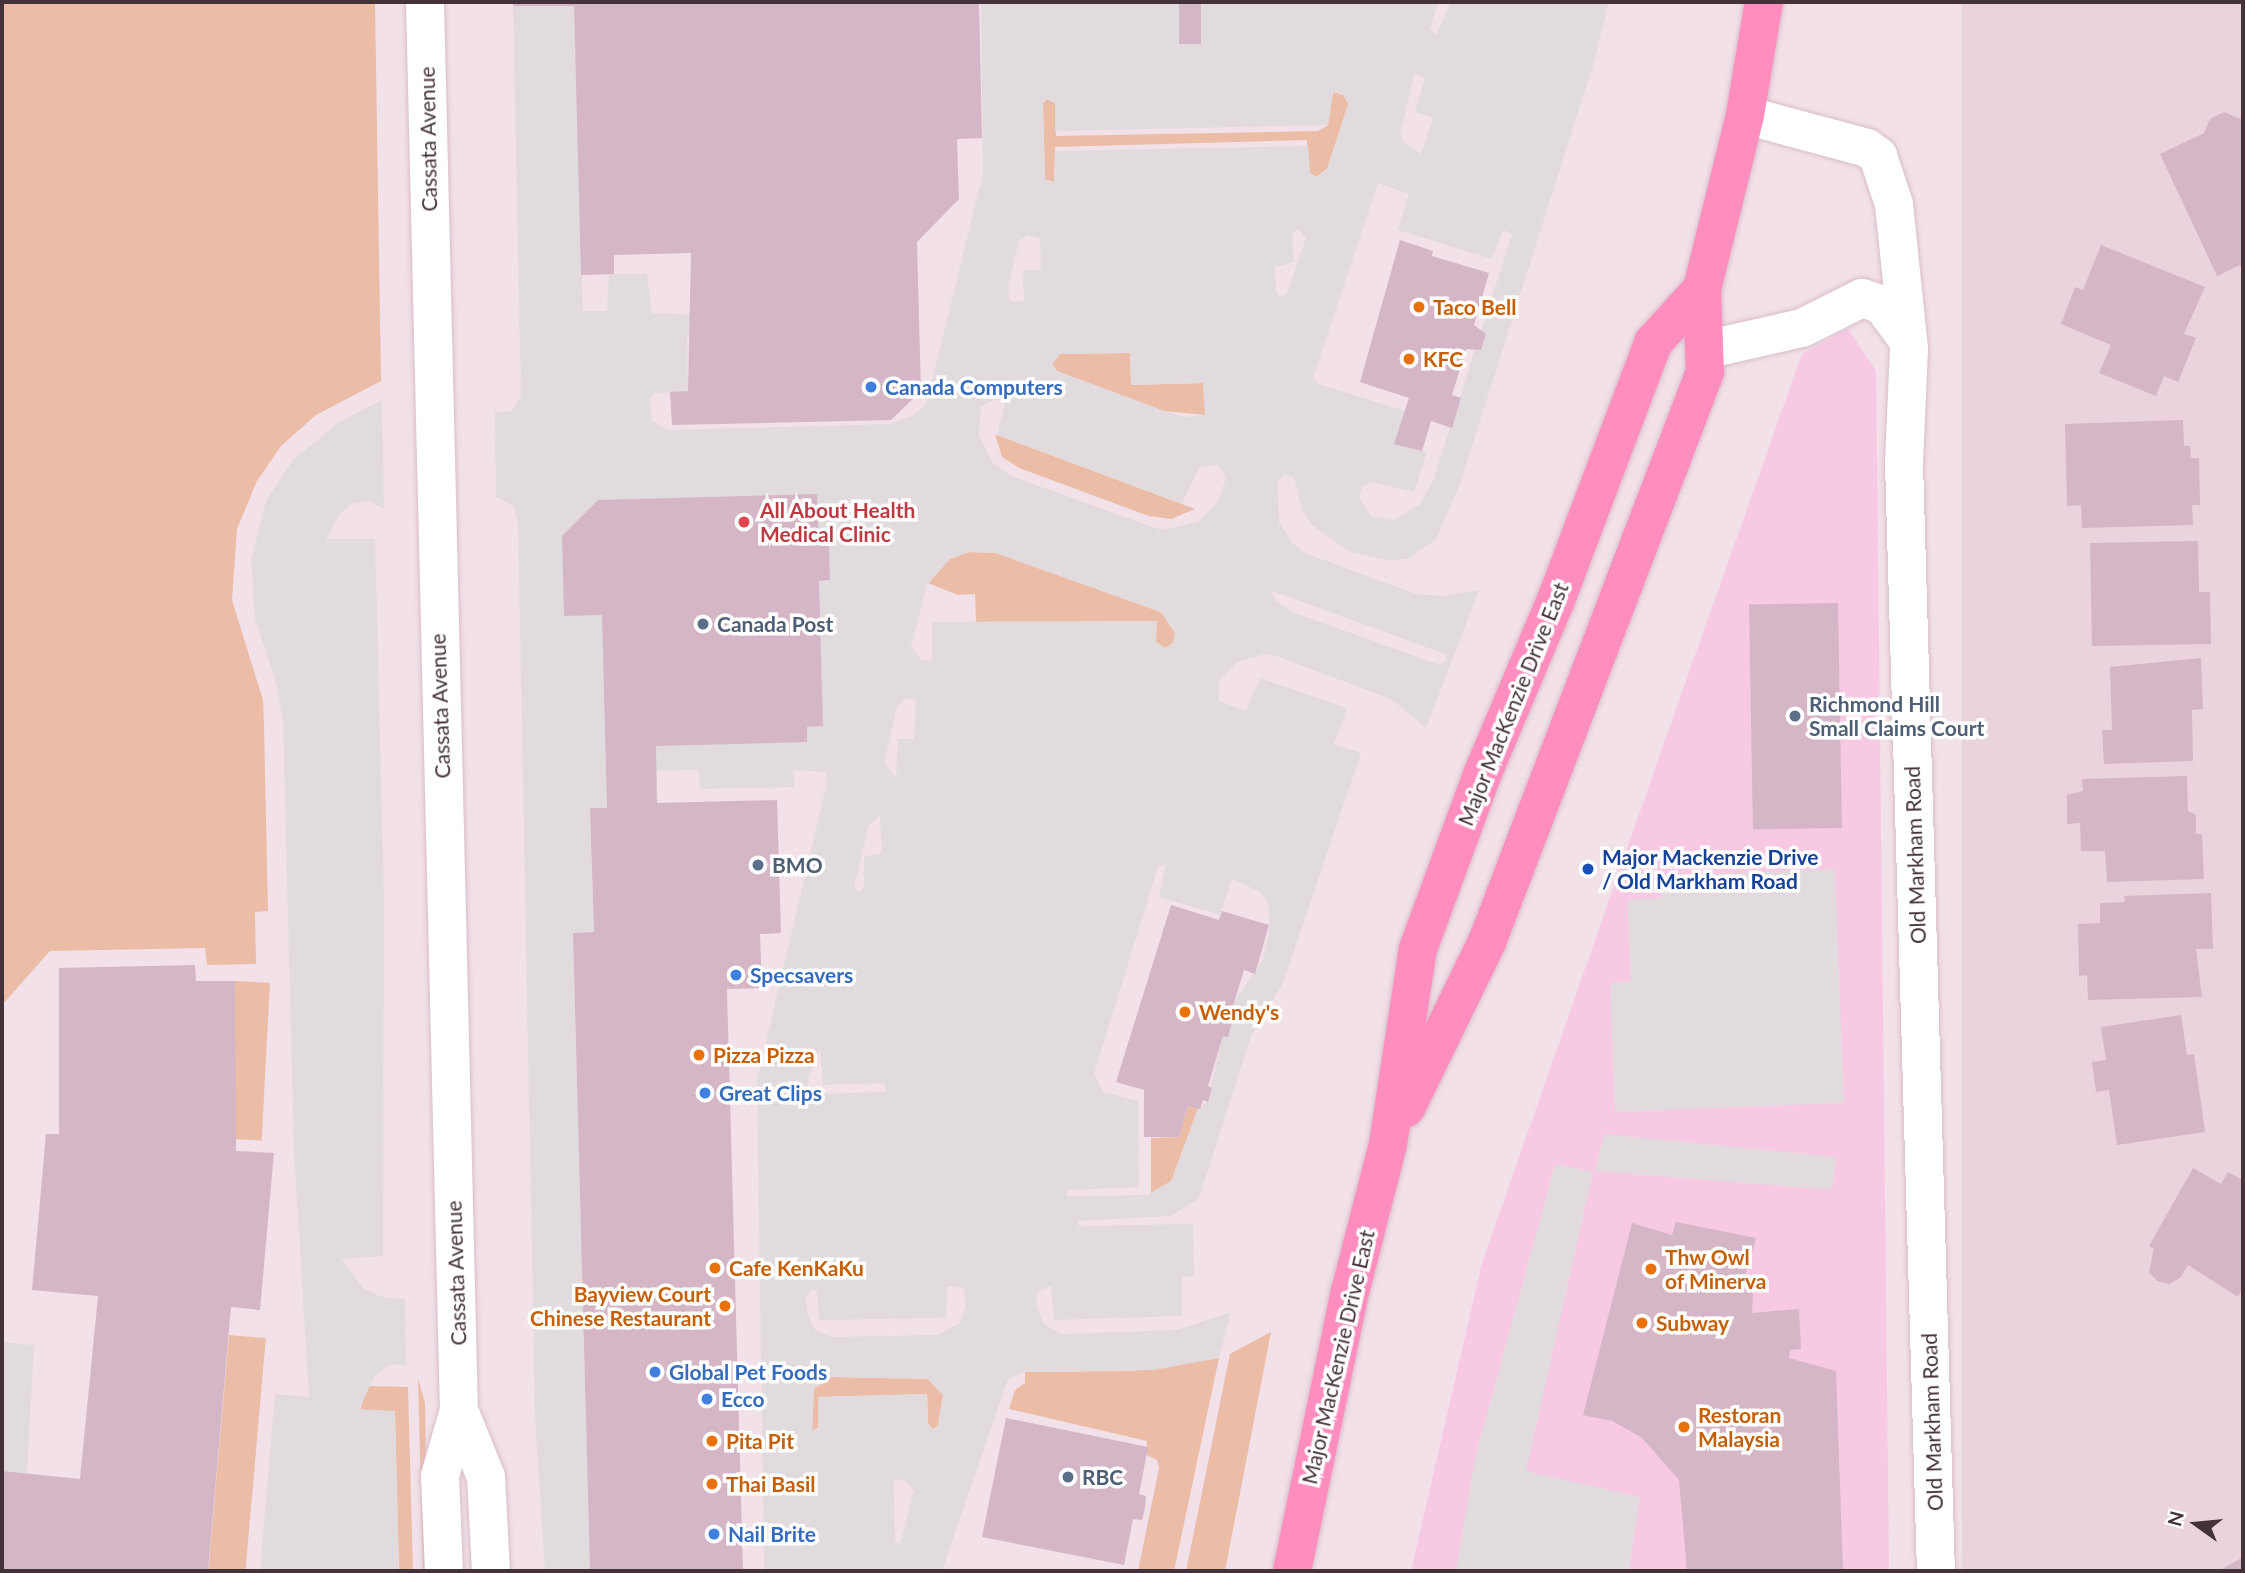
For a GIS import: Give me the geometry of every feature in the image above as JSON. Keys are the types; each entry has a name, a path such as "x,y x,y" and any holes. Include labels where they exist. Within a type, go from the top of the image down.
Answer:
{"main road":[{"name":"Major MacKenzie Drive East","path":"1388,1144 1487,942 1706,372 1702,289 1745,115 1764,2"},
{"name":"Major MacKenzie Drive East","path":"1292,1571 1350,1292 1388,1144 1418,949 1482,775 1556,600 1653,343 1702,289"}],"street":[{"name":"Cassata Avenue","path":"425,2 459,1410 440,1476 444,1571"},
{"name":"Old Markham Road","path":"1745,115 1867,148 1878,156 1894,204 1908,340 1904,463 1936,1571"},
{"path":"1705,350 1801,328 1862,298 1882,305 1908,340"},
{"name":"Cassata Avenue","path":"459,1410 486,1477 491,1571"}],"shaded area":[{"path":"2,2 375,2 381,381 316,415 281,446 257,481 237,529 232,600 263,700 268,911 255,912 256,964 207,965 205,948 50,951 2,1005"},
{"path":"981,2 1438,2 1430,28 1436,36 1451,2 1609,2 1594,62 1460,484 1436,539 1407,559 1386,560 1350,552 1312,525 1302,510 1294,478 1285,474 1278,482 1279,522 1292,543 1305,553 1416,594 1445,596 1479,590 1426,728 1391,699 1266,654 1239,661 1219,681 1219,701 1246,711 1260,678 1347,708 1334,744 1361,753 1283,983 1252,1034 1199,1198 1171,1216 1077,1221 1079,1226 1193,1224 1194,1276 1182,1277 1182,1316 1054,1320 1051,1286 1039,1290 1036,1302 1043,1323 1062,1334 1177,1330 1231,1312 1219,1358 1154,1370 1025,1372 1008,1379 942,1571 764,1571 757,1080 827,782 826,772 793,770 795,787 700,789 698,770 607,771 607,808 590,809 594,932 573,933 590,1571 545,1571 535,1416 518,522 513,506 496,497 495,413 512,411 521,397 513,6 574,6 583,311 607,311 609,274 647,274 652,313 692,314 692,335 687,336 688,391 655,393 650,399 652,421 668,430 890,424 912,416 926,405 983,173","holes":["1415,73 1425,78 1415,112 1433,118 1421,154 1404,142 1400,134","1333,92 1342,93 1348,104 1327,169 1316,177 1310,173 1308,146 1055,151 1054,182 1045,179 1043,103 1047,99 1055,103 1055,131 1328,125","1378,183 1409,194 1398,230 1492,259 1503,230 1512,234 1433,481 1420,504 1394,520 1371,516 1359,498 1362,487 1372,482 1414,492 1427,452 1395,444 1405,411 1319,384 1313,378","1298,229 1306,238 1287,293 1281,297 1276,292 1275,267 1294,262 1292,234","1027,235 1040,238 1041,270 1023,270 1024,300 1015,302 1009,299 1008,287 1019,241","1130,353 1131,385 1203,383 1205,415 1184,417 1057,371 1052,364 1060,354","995,399 1005,404 997,435 1182,504 1199,467 1218,465 1226,478 1219,499 1199,522 1161,530 1011,476 992,462 979,436 981,407","969,552 996,553 1161,612 1175,633 1173,643 1165,648 1156,642 1157,621 932,622 932,661 921,660 911,646 927,585 950,559","1270,590 1445,654 1447,661 1440,665 1295,613 1277,602","905,698 916,701 914,739 898,739 896,778 884,763 897,707","880,815 882,853 864,857 864,888 859,893 854,887 869,825","1166,864 1159,897 1220,915 1232,879 1260,892 1268,903 1270,926 1263,959 1234,1002 1228,1022 1232,1023 1228,1037 1223,1036 1207,1102 1198,1108 1171,1181 1147,1195 1067,1196 1067,1190 1139,1187 1138,1101 1103,1092 1094,1074 1158,867","820,1049 823,1085 884,1083 886,1092 807,1094 809,1077","947,1286 963,1288 966,1305 960,1323 937,1335 831,1337 815,1330 807,1313 806,1297 811,1289 817,1291 819,1320 946,1318","831,1377 928,1379 943,1395 938,1426 932,1429 928,1423 927,1394 818,1397 818,1428 812,1430 814,1389","894,1479 906,1481 914,1491 900,1544 895,1542"]},
{"path":"1962,2 2243,2 2243,1571 1962,1571"},
{"path":"1333,92 1344,95 1349,104 1327,169 1316,177 1310,173 1307,140 1055,147 1054,182 1045,180 1043,103 1047,99 1055,103 1056,136 1318,131 1328,125"},
{"path":"1848,329 1876,371 1889,1571 1411,1571 1482,1263 1677,706 1802,354"},
{"path":"1130,353 1131,385 1204,383 1205,415 1164,411 1057,371 1052,364 1060,354"},
{"path":"382,400 384,509 369,501 353,503 341,512 326,539 375,539 384,897 383,1256 342,1259 363,1288 382,1297 405,1299 406,1366 391,1364 374,1377 359,1409 395,1411 399,1571 260,1571 275,1394 309,1397 294,1152 283,721 276,683 255,619 251,561 266,501 293,460 339,422"},
{"path":"995,434 1195,509 1171,519 1149,516 1019,468 1002,457"},
{"path":"969,552 996,553 1161,612 1175,633 1173,643 1165,648 1156,642 1156,621 976,622 975,594 958,595 928,583 950,559"},
{"path":"1835,869 1844,1103 1615,1112 1610,983 1631,981 1627,900 1661,898 1661,876"},
{"path":"235,981 270,983 262,1141 227,1139"},
{"path":"1188,1106 1198,1108 1179,1166 1171,1181 1151,1194 1151,1138 1179,1137"},
{"path":"1604,1134 1836,1157 1832,1190 1595,1171"},
{"path":"1555,1164 1593,1172 1526,1471 1640,1497 1629,1571 1456,1571 1475,1458"},
{"path":"1271,1332 1225,1571 1186,1571 1230,1354"},
{"path":"229,1335 266,1338 245,1571 208,1571"},
{"path":"2,1342 34,1345 27,1474 2,1471"},
{"path":"1219,1358 1174,1571 1138,1571 1159,1468 1157,1460 1147,1455 1147,1441 1009,1409 1015,1390 1025,1383 1025,1372 1133,1371"},
{"path":"831,1377 928,1379 943,1395 938,1426 932,1429 928,1423 927,1394 818,1397 818,1428 812,1430 814,1389"},
{"path":"418,1378 425,1403 428,1571 423,1571"},
{"path":"367,1386 408,1387 413,1571 399,1571 395,1412 360,1411"}],"building":[{"path":"513,2 979,2 982,138 957,139 959,199 917,242 921,391 891,420 672,425 670,392 688,391 691,253 614,255 614,274 581,275 574,6 513,6"},
{"path":"1179,2 1201,2 1201,44 1179,44"},
{"path":"2224,112 2243,120 2243,272 2240,265 2217,276 2160,154 2204,133 2210,119"},
{"path":"1400,240 1433,251 1432,256 1489,273 1474,325 1486,334 1481,350 1466,349 1452,395 1461,398 1452,428 1431,421 1422,451 1394,444 1409,398 1360,382"},
{"path":"2101,245 2205,287 2184,334 2196,338 2178,382 2164,376 2156,396 2099,373 2111,345 2061,324 2075,287 2083,290"},
{"path":"2183,420 2184,446 2190,446 2191,458 2199,458 2200,505 2192,505 2193,525 2082,528 2081,505 2067,506 2065,424"},
{"path":"817,494 819,546 829,546 830,580 819,581 823,726 807,727 807,742 656,746 657,803 777,800 781,933 760,934 762,988 727,989 743,1571 590,1571 573,933 594,932 590,808 607,808 602,615 564,616 562,536 598,500"},
{"path":"2198,541 2199,592 2210,592 2211,644 2092,646 2090,543"},
{"name":"Richmond Hill Small Claims Court","path":"1838,603 1842,828 1753,830 1749,605"},
{"path":"2201,658 2203,709 2192,710 2193,761 2104,764 2102,730 2112,730 2110,667"},
{"path":"2187,776 2188,811 2196,815 2196,834 2202,834 2204,879 2107,882 2105,851 2081,851 2080,823 2067,824 2067,795 2083,791 2082,779"},
{"path":"2211,893 2213,949 2196,949 2202,997 2088,1000 2087,975 2079,976 2078,924 2100,923 2100,903 2125,902 2124,896"},
{"name":"Wendy's","path":"1171,905 1219,920 1222,911 1269,925 1255,974 1244,970 1228,1022 1232,1023 1228,1037 1223,1036 1208,1086 1212,1088 1208,1102 1203,1100 1200,1109 1188,1106 1179,1137 1144,1137 1144,1090 1116,1082"},
{"path":"195,965 196,981 235,981 236,1151 274,1153 260,1310 231,1307 208,1571 2,1571 2,1471 80,1479 98,1296 32,1290 46,1134 59,1134 59,968"},
{"path":"2181,1015 2187,1055 2194,1054 2205,1132 2117,1145 2109,1090 2096,1092 2092,1062 2106,1060 2101,1027"},
{"path":"2193,1168 2221,1184 2228,1172 2243,1180 2243,1288 2238,1297 2188,1265 2180,1278 2169,1284 2157,1281 2149,1272 2154,1249 2149,1246"},
{"path":"1676,1222 1756,1238 1745,1276 1754,1278 1752,1313 1799,1309 1801,1349 1790,1350 1789,1358 1836,1371 1843,1571 1687,1571 1679,1480 1641,1437 1612,1421 1583,1415 1632,1223 1672,1235"},
{"name":"RBC","path":"1006,1418 1148,1447 1139,1494 1146,1496 1145,1508 1142,1520 1133,1519 1124,1565 982,1537"},
{"path":"2243,1557 2243,1571 2219,1571"}],"place":[{"name":"Taco Bell","path":"1419,307"},
{"name":"KFC","path":"1409,359"},
{"name":"Canada Computers","path":"871,387"},
{"name":"All About Health Medical Clinic","path":"744,522"},
{"name":"Canada Post","path":"703,624"},
{"name":"Richmond Hill Small Claims Court","path":"1795,716"},
{"name":"BMO","path":"758,865"},
{"name":"Major Mackenzie Drive / Old Markham Road","path":"1588,869"},
{"name":"Specsavers","path":"736,975"},
{"name":"Wendy's","path":"1185,1012"},
{"name":"Pizza Pizza","path":"699,1055"},
{"name":"Great Clips","path":"705,1093"},
{"name":"Cafe KenKaKu","path":"715,1268"},
{"name":"Thw Owl of Minerva","path":"1651,1269"},
{"name":"Bayview Court Chinese Restaurant","path":"725,1306"},
{"name":"Subway","path":"1642,1323"},
{"name":"Global Pet Foods","path":"655,1372"},
{"name":"Ecco","path":"707,1399"},
{"name":"Restoran Malaysia","path":"1684,1427"},
{"name":"Pita Pit","path":"712,1441"},
{"name":"RBC","path":"1068,1477"},
{"name":"Thai Basil","path":"712,1484"},
{"name":"Nail Brite","path":"714,1534"}]}
